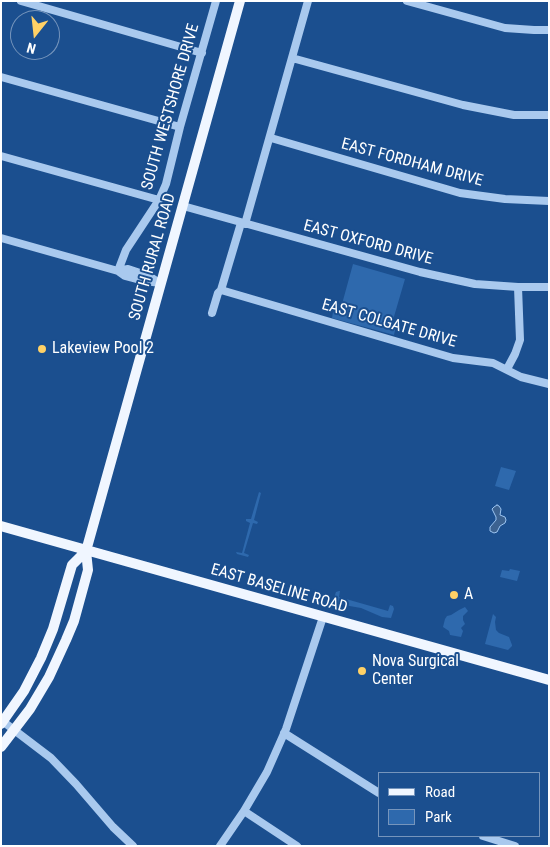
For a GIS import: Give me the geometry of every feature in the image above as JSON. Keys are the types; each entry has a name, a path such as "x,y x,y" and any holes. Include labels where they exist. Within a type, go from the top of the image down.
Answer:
{"main road":[{"name":"SOUTH RURAL ROAD","path":"1,747 30,709 49,677 70,630 88,570 86,551 240,1"},
{"name":"EAST BASELINE ROAD","path":"1,526 549,680"},
{"name":"SOUTH RURAL ROAD","path":"2,722 24,691 41,658 53,629 72,566 86,551"}],"street":[{"path":"21,1 202,53"},
{"name":"SOUTH WESTSHORE DRIVE","path":"118,271 126,250 159,200 166,184 180,127 216,1"},
{"path":"212,313 271,138 308,1"},
{"path":"407,1 504,28 549,30"},
{"path":"292,58 463,105 514,115 549,115"},
{"path":"1,77 180,127"},
{"name":"EAST FORDHAM DRIVE","path":"271,138 460,193 505,200 549,200"},
{"path":"1,156 159,200"},
{"name":"EAST OXFORD DRIVE","path":"182,206 420,272 475,284 549,287"},
{"path":"1,238 118,271 125,276 161,283"},
{"path":"507,369 520,340 518,286"},
{"name":"EAST COLGATE DRIVE","path":"220,290 453,358 493,363 521,378 549,384"},
{"path":"220,846 267,772 284,733 324,617"},
{"path":"2,722 51,758 133,846"},
{"path":"284,733 378,792"},
{"path":"244,811 297,846"},
{"path":"486,837 515,846"}],"green space":[{"path":"353,264 405,279 393,320 397,321 394,335 332,318 338,304 342,304"},
{"path":"501,467 516,471 509,490 495,486"},
{"path":"259,492 261,493 254,520 258,522 257,524 253,523 244,553 249,555 248,557 236,552 242,553 250,523 246,519 251,519"},
{"path":"510,569 520,571 517,581 500,577 502,570 509,571"},
{"path":"340,591 339,597 388,611 390,605 393,606 391,618 382,617 361,608 338,604 334,598 336,592"},
{"path":"465,607 468,611 463,616 465,624 461,628 463,631 461,637 450,635 449,631 443,627 445,619 447,616"},
{"path":"493,614 496,617 496,630 509,637 512,646 508,650 485,644"}],"shaded area":[{"path":"497,505 501,509 500,515 505,517 506,520 497,532 494,533 490,531 490,527 496,520 492,509"}],"place":[{"name":"Lakeview Pool 2","path":"42,349"},
{"name":"A","path":"454,595"},
{"name":"Nova Surgical Center","path":"362,671"}]}
